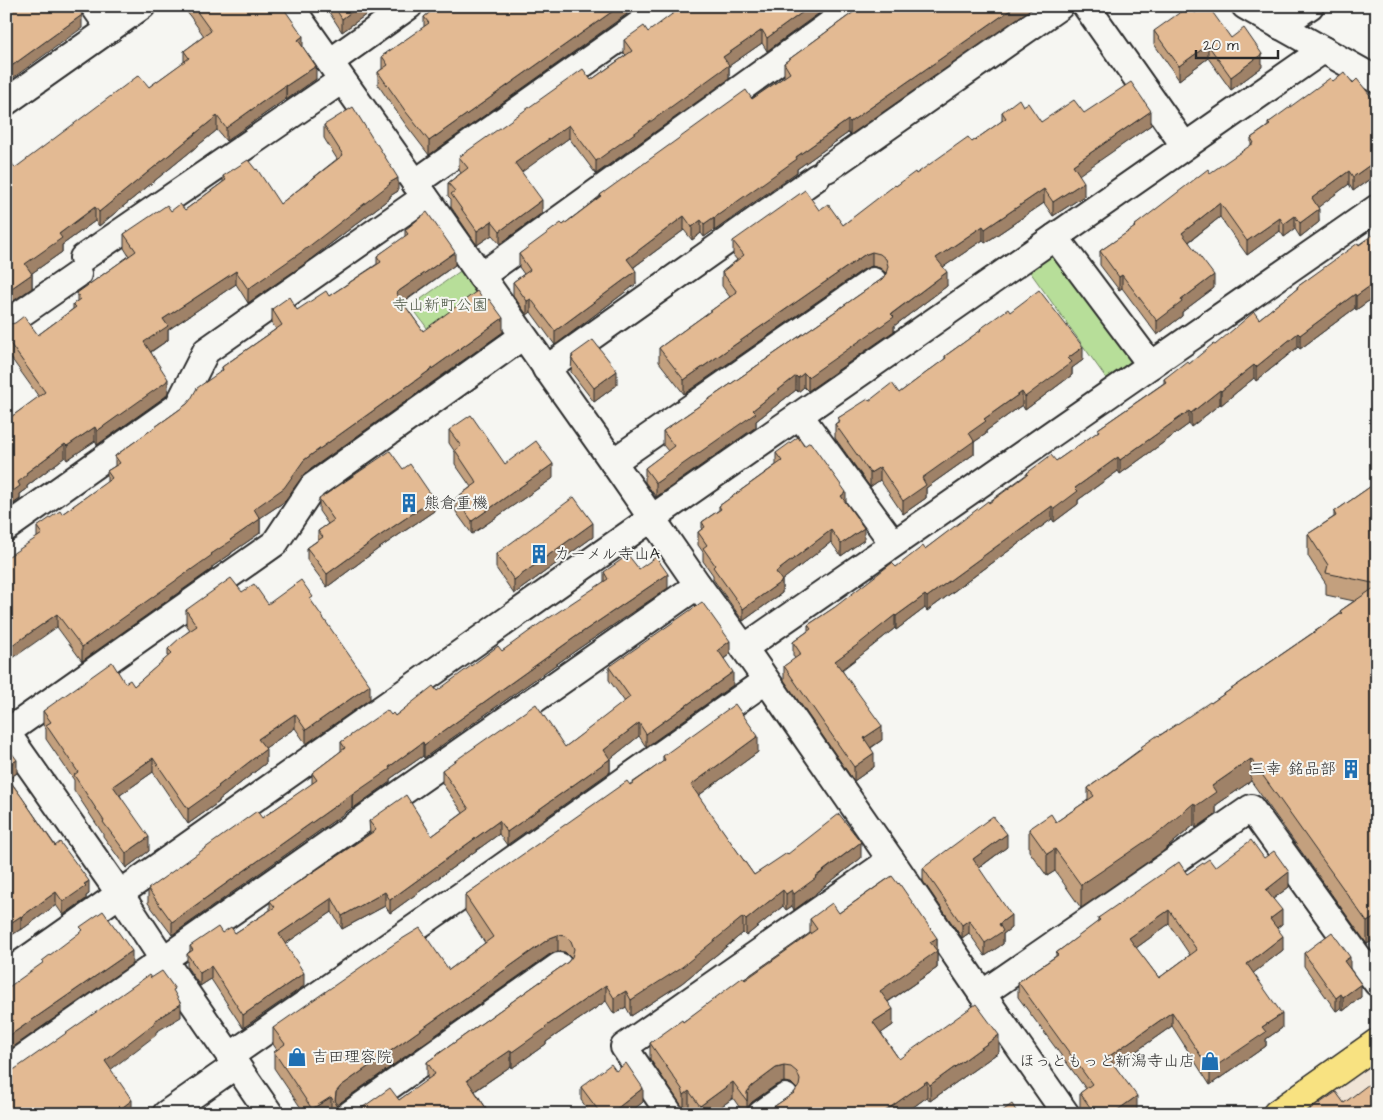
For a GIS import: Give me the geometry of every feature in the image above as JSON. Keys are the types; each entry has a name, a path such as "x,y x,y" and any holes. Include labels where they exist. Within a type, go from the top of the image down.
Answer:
{"main road":[{"path":"1277,1114 1377,1043"}],"street":[{"path":"94,6 110,29"},
{"path":"6,102 142,6"},
{"path":"290,6 613,462 698,586 744,648 1066,1114"},
{"path":"6,324 336,71 410,6"},
{"path":"6,528 178,406 206,351 665,6"},
{"path":"481,276 855,6"},
{"path":"546,369 1060,6"},
{"path":"1086,6 1184,145"},
{"path":"1245,6 1377,80"},
{"path":"1280,26 1310,6"},
{"path":"6,974 652,518 1184,145 1323,50"},
{"path":"744,648 1377,208"},
{"path":"1055,237 1151,365"},
{"path":"613,462 873,281"},
{"path":"270,1114 120,894 6,732 275,543 314,486 523,336"},
{"path":"800,416 894,543"},
{"path":"6,1070 698,586"},
{"path":"166,1114 233,1060 765,681"},
{"path":"982,994 1251,808 1377,983"},
{"path":"670,1114 624,1048 891,860"},
{"path":"350,1114 560,966"},
{"path":"761,1114 785,1097"}],"shaded area":[{"path":"1377,1062 1377,1114 1303,1114"}],"green space":[{"path":"1045,246 1142,356 1114,389 1023,262"},
{"name":"寺山新町公園","path":"466,267 485,293 430,332 411,306"}],"building":[{"path":"6,6 77,6 82,15 6,70"},
{"path":"193,6 282,6 303,36 298,40 316,66 226,128 217,116 99,212 95,207 59,234 62,238 25,264 32,274 6,292 6,154 15,168 139,75 149,87 189,58 184,51 211,31"},
{"path":"334,6 359,6 342,19"},
{"path":"438,6 620,6 429,141 378,72 388,65 382,56 429,23 424,17"},
{"path":"683,6 811,6 767,38 762,30 723,57 729,65 596,161 569,125 515,163 542,200 500,231 492,221 477,231 451,194 455,191 448,183 468,168 459,157 583,69 591,80 632,51 624,40 644,26 648,32"},
{"path":"862,6 1016,6 850,122 848,120 714,218 704,224 701,220 692,227 684,216 627,259 636,271 555,331 531,299 527,301 513,282 530,270 519,254 561,223 563,225 600,195 746,90 752,99 790,73 784,63"},
{"path":"1191,6 1195,13 1204,6 1208,6 1231,38 1244,28 1262,54 1231,77 1208,45 1179,66 1154,31"},
{"path":"1344,72 1353,83 1357,79 1374,100 1377,98 1377,160 1353,177 1349,171 1312,198 1319,209 1300,223 1295,216 1284,224 1280,218 1247,241 1220,203 1182,233 1214,275 1157,321 1122,275 1119,277 1100,251 1135,227 1208,169 1210,173 1254,143 1251,138 1270,125 1268,123 1330,78 1333,81"},
{"path":"1131,82 1151,111 1073,165 1084,182 1053,202 1044,189 985,229 983,226 936,258 947,272 891,314 894,317 808,377 804,373 798,378 796,376 753,410 756,413 656,483 645,468 674,446 663,431 882,279 886,274 888,266 886,259 880,254 872,252 864,255 684,380 659,348 737,292 722,272 744,255 733,241 805,190 819,210 828,204 843,225 895,185 915,172 916,174 968,137 972,142 1006,118 1002,112 1019,99 1023,106 1028,103 1041,122 1074,100 1084,113"},
{"path":"353,107 398,178 389,183 303,251 248,289 236,271 163,319 168,326 144,342 168,379 166,382 97,431 95,427 67,446 65,444 26,473 27,475 18,482 20,486 6,496 6,409 11,417 45,392 6,338 6,325 15,323 24,316 38,335 76,307 73,304 80,299 77,293 136,251 124,234 167,205 171,211 180,204 185,210 226,180 223,176 248,160 257,169 280,204 343,155 324,125"},
{"path":"427,212 455,252 396,293 423,331 477,291 485,302 489,299 503,318 304,460 284,488 254,509 260,519 82,647 57,614 6,650 6,558 42,534 37,527 60,511 62,514 112,478 107,471 120,463 115,456 187,404 197,388 223,370 222,367 282,325 272,309 289,297 297,310 326,291 329,296 381,262 377,256 408,234 405,230"},
{"path":"1377,232 1377,281 1356,296 1355,294 1300,335 1298,333 1256,367 1254,365 1191,413 1189,411 1120,460 1118,457 1075,488 1078,491 1054,509 1052,506 927,597 925,595 895,615 835,661 882,726 864,738 874,753 854,767 784,666 801,654 793,642 811,629 808,625 835,607 892,563 896,567 923,546 925,549 1051,455 1056,461 1166,382 1164,379 1187,361 1189,364 1213,344 1215,345 1254,312 1259,319 1297,287 1358,243 1359,245"},
{"path":"1039,290 1083,347 1068,358 1072,362 1025,397 1022,392 984,419 986,421 969,433 974,441 922,478 926,485 903,501 880,467 870,473 835,424 840,421 838,418 868,399 869,401 892,383 899,393 946,358 945,356 980,329 1008,309 1010,312"},
{"path":"593,340 617,371 594,388 571,358 573,357 572,355"},
{"path":"471,415 505,464 536,441 553,464 472,521 456,498 477,483 455,450 461,446 449,430"},
{"path":"798,437 804,446 810,442 846,492 841,496 864,528 841,544 831,530 776,572 782,581 743,609 713,567 715,565 703,548 707,545 698,532 705,527 702,522 721,509 719,506 782,461 776,453"},
{"path":"390,451 403,469 410,464 434,499 327,574 307,548 323,537 318,531 334,520 319,499"},
{"path":"1377,482 1377,584 1326,573 1328,565 1308,534 1336,516 1334,512"},
{"name":"カーメル寺山A","path":"574,497 593,523 514,580 496,554"},
{"path":"628,555 639,569 656,557 668,574 578,635 424,745 423,742 389,767 390,769 172,922 148,889 257,811 262,818 317,780 312,773 345,748 341,742 387,710 391,715 393,713 395,716 433,686 437,691 498,646 502,651 549,617 608,579 604,572"},
{"path":"231,578 242,592 254,584 268,604 301,580 313,597 310,599 370,685 306,730 295,714 258,739 266,749 188,809 153,758 113,786 149,837 126,853 103,822 74,775 78,772 46,725 51,722 43,711 112,662 125,683 130,680 134,686 172,653 168,649 197,626 186,610"},
{"path":"1377,586 1377,916 1367,922 1251,759 1212,786 1216,792 1196,806 1194,803 1162,830 1081,885 1055,849 1047,854 1029,829 1051,814 1056,822 1094,796 1088,788 1142,749 1141,747 1211,703 1342,613 1340,611"},
{"path":"702,602 730,641 718,650 733,672 646,734 639,723 604,750 610,759 507,832 499,821 390,900 385,892 342,916 332,898 279,934 304,973 243,1015 211,966 200,973 187,954 193,950 190,946 218,927 222,933 231,927 235,933 275,907 270,901 376,830 369,821 406,795 432,836 469,809 442,770 536,704 565,747 630,697 609,667"},
{"path":"735,704 758,736 691,785 754,875 788,854 839,814 861,842 794,894 792,890 786,894 783,890 746,920 743,917 682,967 631,1000 626,991 614,998 606,985 512,1052 511,1050 467,1080 490,1114 342,1114 331,1097 312,1109 274,1052 285,1044 273,1028 420,928 449,970 493,937 465,895 627,781 630,785 665,760 663,756","holes":["558,935 565,936 571,941 574,949 572,957 568,962 427,1062 435,1074 399,1100 390,1088 352,1113 343,1111 338,1106 335,1100 336,1092 341,1086 550,938"]},
{"path":"6,745 17,760 6,767"},
{"path":"6,776 55,846 60,842 89,881 84,884 86,886 63,902 56,892 6,926"},
{"path":"993,816 1007,834 973,859 1011,915 999,924 1003,931 985,943 969,920 962,925 923,868"},
{"path":"1251,840 1264,858 1274,851 1289,872 1266,890 1282,910 1270,919 1283,936 1247,964 1282,1014 1262,1027 1266,1032 1210,1070 1172,1012 1108,1057 1137,1096 1112,1114 1095,1114 1080,1093 1092,1084 1018,982 1058,955 1056,953 1100,920 1098,918 1179,862 1187,874 1209,859 1215,867","holes":["1169,910 1197,950 1159,978 1129,938"]},
{"path":"892,876 899,883 937,938 930,942 937,951 880,991 893,1009 873,1022 899,1059 976,1004 999,1035 930,1085 927,1081 881,1114 756,1114 753,1110 762,1113 769,1110 794,1093 799,1086 800,1080 797,1072 791,1067 784,1066 776,1068 752,1086 747,1092 747,1101 733,1082 700,1106 689,1091 684,1095 682,1089 650,1043 682,1020 683,1022 743,977 745,980 817,929 810,919 832,903 839,913"},
{"path":"103,911 132,951 6,1038 6,989 44,962 42,961 83,930 80,927"},
{"path":"1332,932 1350,957 1344,961 1361,984 1343,997 1341,994 1336,998 1304,953"},
{"path":"162,971 175,989 173,990 181,1004 155,1020 156,1022 105,1061 132,1100 114,1114 6,1114 6,1072 15,1069 149,975 151,978"},
{"path":"626,1063 643,1088 610,1114 601,1114 581,1087 611,1064 616,1071"},
{"path":"1377,1078 1377,1114 1304,1114 1336,1092 1344,1103"},
{"path":"1012,1104 1018,1114 998,1114"}],"place":[{"name":"熊倉重機","path":"409,503"},
{"name":"カーメル寺山A","path":"539,554"},
{"name":"三幸 銘品部","path":"1351,769"},
{"name":"吉田理容院","path":"297,1057"},
{"name":"ほっともっと新潟寺山店","path":"1210,1061"}]}
